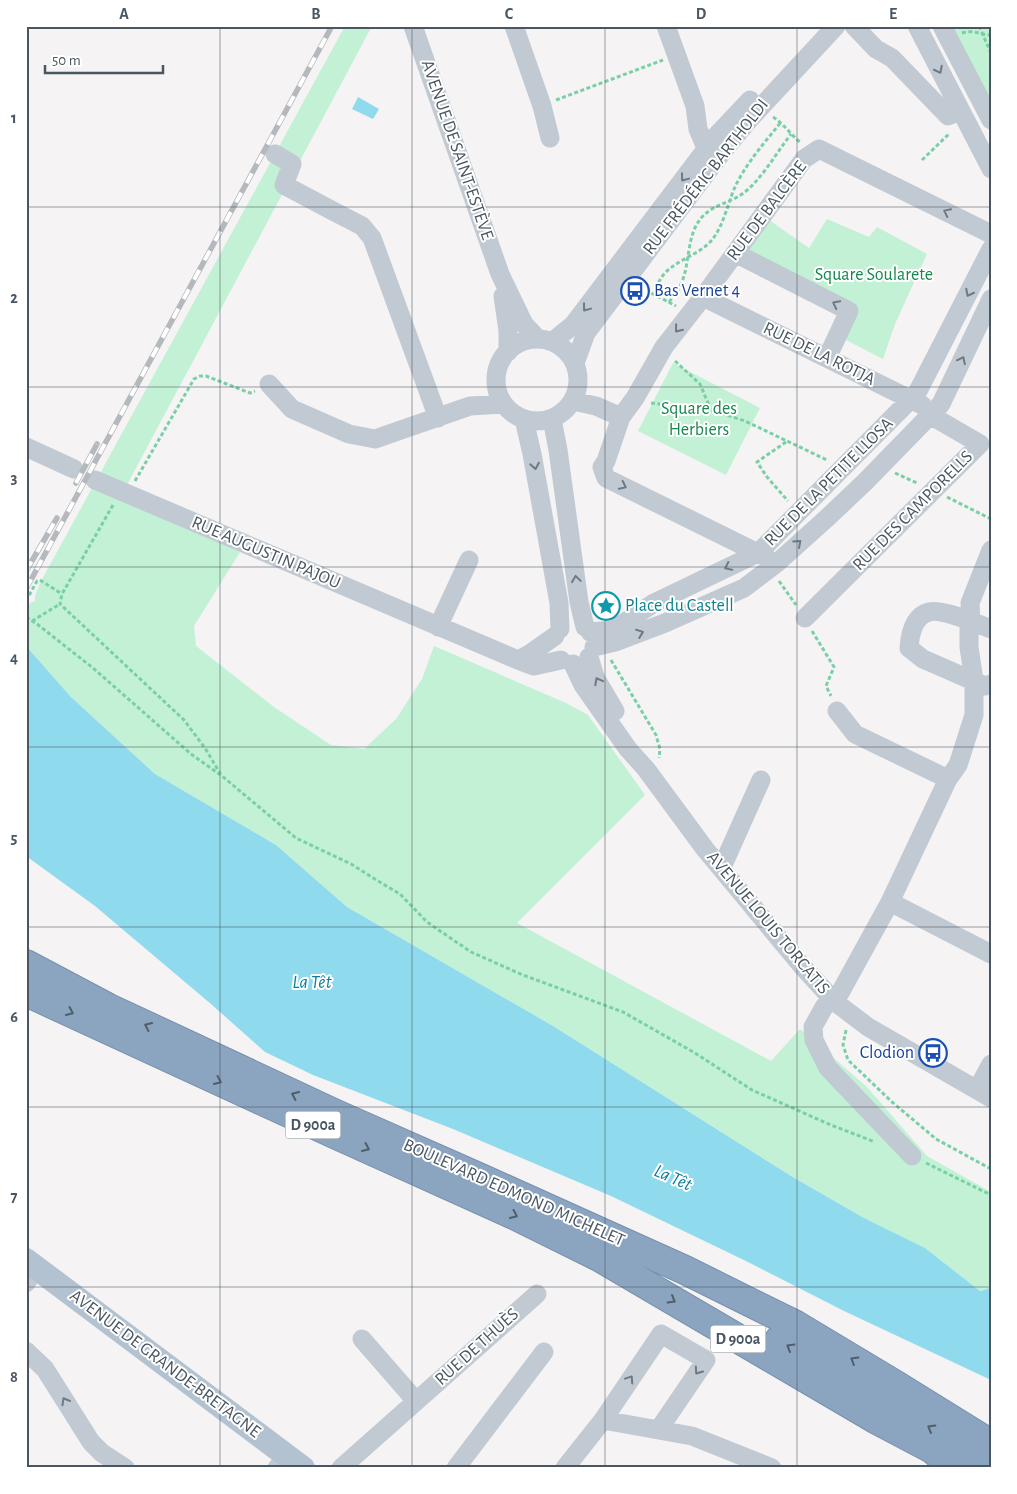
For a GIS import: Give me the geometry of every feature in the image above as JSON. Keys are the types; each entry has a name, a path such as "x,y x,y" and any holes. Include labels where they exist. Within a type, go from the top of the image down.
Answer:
{"highway":[{"name":"BOULEVARD EDMOND MICHELET","path":"26,964 126,1016 336,1114 685,1270 796,1325 991,1444"},
{"name":"BOULEVARD EDMOND MICHELET","path":"26,992 514,1215 599,1257 877,1420"},
{"path":"484,1179 603,1240 945,1436 983,1468"},
{"path":"877,1420 940,1468"},
{"name":"D 900a","path":"877,1420 932,1449 954,1468"}],"main road":[{"name":"AVENUE DE GRANDE-BRETAGNE","path":"30,1270 289,1464"}],"street":[{"name":"AVENUE DE SAINT-ESTÈVE","path":"413,26 500,274 524,324 545,341"},
{"path":"514,26 542,106 550,138"},
{"path":"666,26 695,106 698,128 714,146"},
{"name":"RUE FRÉDÉRIC BARTHOLDI","path":"545,341 573,325 714,146 823,26"},
{"name":"RUE FRÉDÉRIC BARTHOLDI","path":"574,363 586,333 626,280 714,146 746,122 836,26"},
{"path":"854,26 876,49 892,58 948,116 963,115"},
{"path":"917,26 991,169"},
{"path":"945,32 991,120"},
{"name":"RUE DE BALCÈRE","path":"774,565 758,552 606,478 602,468 621,417 633,401 662,350 804,159 819,149 991,234"},
{"path":"275,154 292,164 284,184 308,199 362,226 372,238 438,418"},
{"name":"RUE DE LA PETITE LLOSA","path":"582,648 654,603 758,552 798,513 917,393 991,249"},
{"path":"735,253 849,311 827,358"},
{"name":"AVENUE DE SAINT-ESTÈVE","path":"500,274 508,331 508,352"},
{"name":"RUE DE LA PETITE LLOSA","path":"582,648 615,642 665,623 744,588 774,565 827,518 940,404 991,299"},
{"name":"RUE DE LA ROTJA","path":"697,305 908,403"},
{"name":"RUE DE LA ROTJA","path":"697,305 827,358 930,415"},
{"path":"527,340 545,341 561,347 569,354 578,376 577,389 573,401 564,412 552,419 538,421 524,419 513,413 504,404 498,392 496,379 498,369 508,352 517,345 527,340"},
{"path":"470,406 496,379"},
{"path":"269,384 292,409 349,434 374,439 470,406 504,404"},
{"path":"573,401 596,406 621,417"},
{"name":"RUE DES CAMPORELLS","path":"805,618 980,444 930,415"},
{"path":"524,419 560,603 557,632 553,642 554,649 582,648"},
{"path":"552,419 579,602 582,648"},
{"path":"26,446 74,469"},
{"name":"RUE AUGUSTIN PAJOU","path":"95,480 277,556 438,627 534,666 582,648"},
{"path":"912,1156 828,1068 814,1040 814,1027 824,1007 834,1000 890,902 948,779 958,765 983,683 969,647 970,603 991,550"},
{"path":"438,627 469,560"},
{"path":"983,683 923,659 909,648 910,633 919,618 929,612 938,612 971,621 991,629"},
{"path":"518,660 531,653 566,625 579,624 582,648"},
{"name":"AVENUE LOUIS TORCATIS","path":"582,648 584,685 628,749 706,849 802,966 834,1000 868,1027 984,1094"},
{"path":"837,711 855,734 948,779"},
{"path":"722,867 761,780"},
{"path":"890,902 991,954"},
{"path":"984,1094 991,1064"},
{"name":"RUE DE THUÈS","path":"341,1468 537,1294"},
{"path":"565,1468 603,1420 661,1334 706,1360 658,1429"},
{"path":"362,1339 416,1401"},
{"path":"26,1351 45,1369 91,1442 102,1453 125,1468"},
{"path":"456,1468 544,1352"},
{"path":"603,1420 692,1436 769,1467"}],"path":[{"path":"979,26 991,53"},
{"path":"945,32 968,31 991,35"},
{"path":"542,106 677,55"},
{"path":"746,122 753,126 765,112 780,122 812,154"},
{"path":"922,160 963,115"},
{"path":"655,294 660,279 667,271 712,240 722,222 729,201 742,174 780,122"},
{"path":"669,302 676,294 683,280 694,228 702,216 714,207 741,195 753,186 791,134"},
{"path":"626,280 669,302 697,305"},
{"path":"662,350 700,384 711,410"},
{"path":"32,621 60,604 62,594 194,379 206,376 250,393 269,384"},
{"path":"633,401 711,410 745,421 844,467"},
{"path":"787,442 756,462 798,513"},
{"path":"774,565 834,667 826,686 837,711"},
{"path":"26,601 37,581 40,580 62,594"},
{"path":"60,604 184,720 205,748 222,776"},
{"path":"26,617 93,668 190,754 222,776 296,838 351,864 400,894 427,922 471,952 523,975 623,1012 695,1053 752,1090 876,1142"},
{"path":"610,657 656,735 660,749 658,764 648,773"},
{"path":"850,1014 843,1045 848,1060 892,1102 936,1138 991,1169"},
{"path":"912,1156 991,1195"}],"green space":[{"path":"345,26 372,26 120,498 240,552 194,626 196,646 274,707 331,745 364,749 396,719 422,679 434,646 566,703 588,715 645,795 517,923 771,1061 800,1029 867,1087 927,1156 991,1192 991,1288 980,1291 925,1248 864,1218 791,1176 553,1026 347,907 276,845 155,774 71,697 26,646 26,610 30,603 35,601 40,583"},
{"path":"950,26 991,26 991,108"},
{"name":"Square Soularete","path":"827,219 869,237 877,227 927,254 895,324 883,359 844,339 854,308 747,250 769,220 809,248"},
{"name":"Square des Herbiers","path":"673,363 760,408 726,475 638,431"}],"water":[{"path":"358,97 379,109 373,119 352,109"},
{"name":"La Têt","path":"26,646 71,697 155,774 276,845 347,907 553,1026 791,1176 864,1218 925,1248 980,1291 991,1288 991,1380 844,1311 611,1196 453,1129 313,1075 265,1052 95,906 26,856"}],"railway":[{"path":"26,589 332,26"},
{"path":"76,483 97,444"},
{"path":"26,571 57,518"}],"place":[{"name":"Bas Vernet 4","path":"635,291"},
{"name":"Place du Castell","path":"606,606"},
{"name":"Clodion","path":"933,1053"}]}
